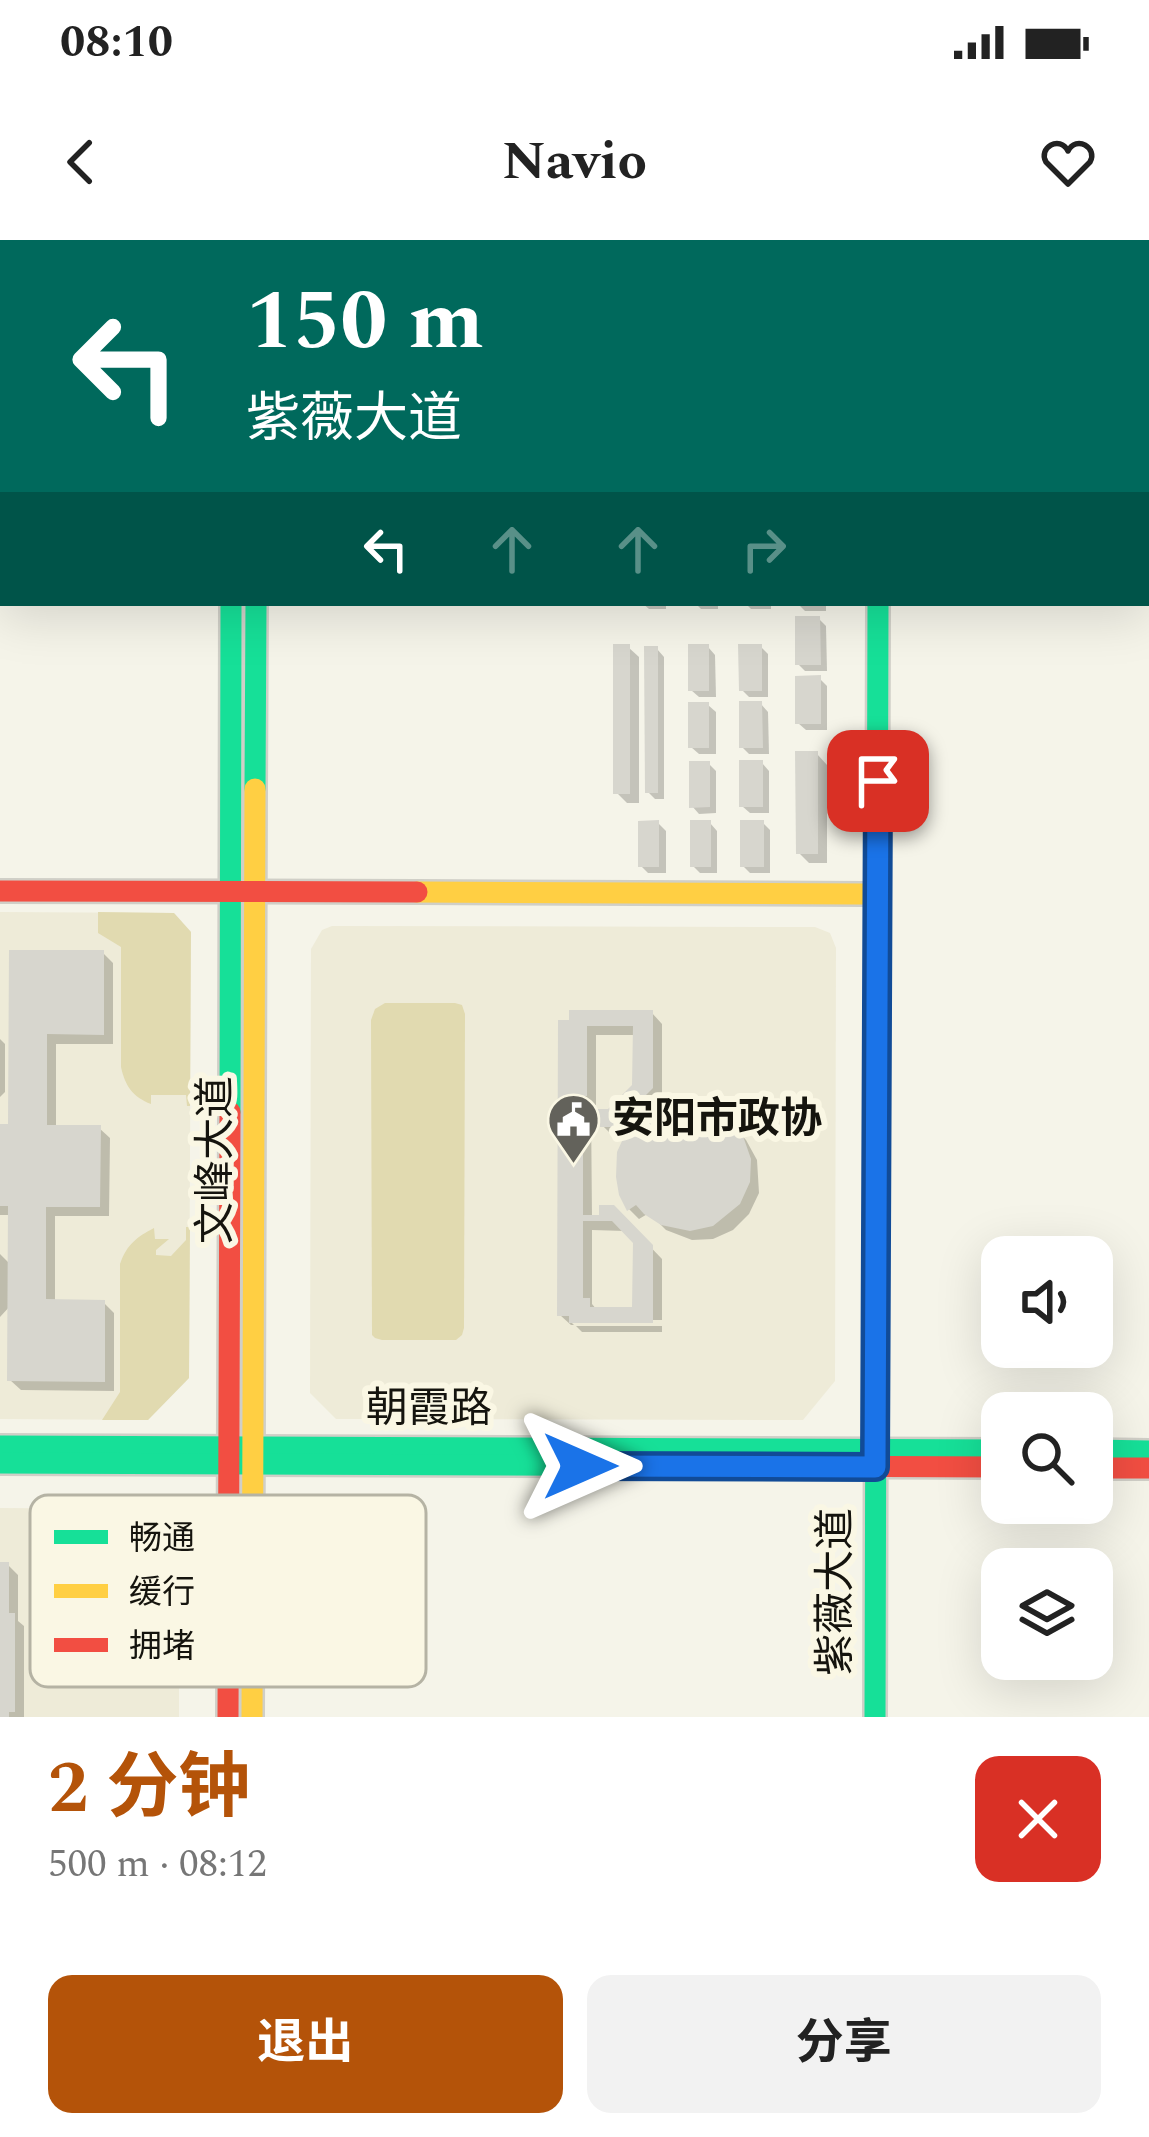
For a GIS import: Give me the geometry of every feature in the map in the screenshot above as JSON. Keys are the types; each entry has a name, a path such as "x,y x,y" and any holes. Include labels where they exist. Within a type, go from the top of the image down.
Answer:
{"street":[{"name":"文峰大道","path":"229,1495 231,606"},
{"name":"文峰大道","path":"253,1495 256,606"},
{"name":"紫薇大道","path":"864,606 868,1458 874,1717"},
{"name":"紫薇大道","path":"860,1717 868,1458 878,606"},
{"path":"0,891 863,894"},
{"name":"朝霞路","path":"0,1446 229,1456"},
{"path":"1113,1450 1149,1450"},
{"name":"朝霞路","path":"0,1463 229,1456 868,1458 981,1451"},
{"name":"朝霞路","path":"868,1458 981,1466"},
{"path":"1113,1468 1149,1468"},
{"name":"文峰大道","path":"228,1687 228,1717"},
{"name":"文峰大道","path":"252,1687 252,1717"}],"shaded area":[{"path":"0,912 174,913 191,932 189,1378 148,1420 0,1419"},
{"path":"98,912 174,913 191,932 190,1106 186,1095 151,1095 151,1104 125,1080 121,1067 121,947 98,933"},
{"name":"安阳市政协","path":"332,926 815,927 830,933 836,948 835,1381 803,1420 336,1419 310,1393 311,949 322,930"},
{"path":"385,1003 455,1003 462,1005 465,1014 464,1328 456,1340 382,1340 372,1335 371,1020 375,1009"},
{"path":"186,1227 190,1227 189,1378 148,1420 102,1420 120,1392 123,1257 133,1242 154,1228 155,1239 169,1239 156,1255 171,1256 186,1240"},
{"path":"0,1508 30,1508 30,1687 179,1687 179,1717 0,1717"}],"building":[{"path":"795,616 820,616 821,665 795,665"},
{"path":"613,644 630,644 630,794 613,794"},
{"path":"688,644 709,644 709,691 688,691"},
{"path":"738,644 762,644 762,691 739,691"},
{"path":"644,646 658,646 658,793 645,793"},
{"path":"821,675 821,724 795,724 795,676"},
{"path":"739,701 762,701 763,748 739,748"},
{"path":"688,702 709,702 709,748 688,748"},
{"path":"795,751 818,751 818,854 796,854"},
{"path":"739,760 763,760 763,807 739,807"},
{"path":"689,761 710,761 710,807 689,808"},
{"path":"659,820 659,867 638,867 638,821"},
{"path":"690,820 711,820 711,867 690,867"},
{"path":"740,820 764,820 764,867 740,867"},
{"path":"9,950 104,950 104,1035 47,1034 47,1125 101,1125 100,1207 46,1207 46,1299 105,1300 105,1382 7,1381 8,1206 0,1206 0,1124 8,1124"},
{"path":"569,1010 653,1010 653,1088 614,1127 600,1127 600,1115 583,1115 583,1215 599,1215 599,1205 614,1205 653,1245 653,1323 569,1323 569,1316 557,1316 558,1020 569,1020","holes":["587,1026 633,1026 632,1085 608,1109 582,1109 582,1096 587,1096","583,1221 612,1221 633,1243 632,1307 590,1307 590,1298 583,1298"]},
{"path":"685,1103 708,1106 728,1118 743,1136 751,1159 750,1182 740,1204 713,1226 690,1231 661,1225 636,1205 627,1211 616,1177 617,1152 627,1130 633,1134 652,1114"},
{"path":"0,1562 9,1562 9,1613 15,1613 15,1712 9,1712 9,1717 0,1717"}],"traffic: fast":[{"path":"230,1112 231,606"},
{"path":"255,789 256,606"},
{"path":"875,1717 878,606"},
{"path":"0,1446 981,1450"},
{"path":"1113,1450 1149,1451"},
{"path":"0,1463 769,1466"}],"traffic: slow":[{"path":"253,1495 255,789"},
{"path":"417,892 863,894"},
{"path":"252,1687 252,1717"}],"traffic: jam":[{"path":"0,891 417,892"},
{"path":"229,1495 230,1112"},
{"path":"769,1466 981,1467"},
{"path":"1113,1468 1149,1468"},
{"path":"228,1687 228,1717"}],"place":[{"name":"安阳市政协","path":"573,1165"}],"route":[{"path":"580,1466 875,1467 878,781"}]}
